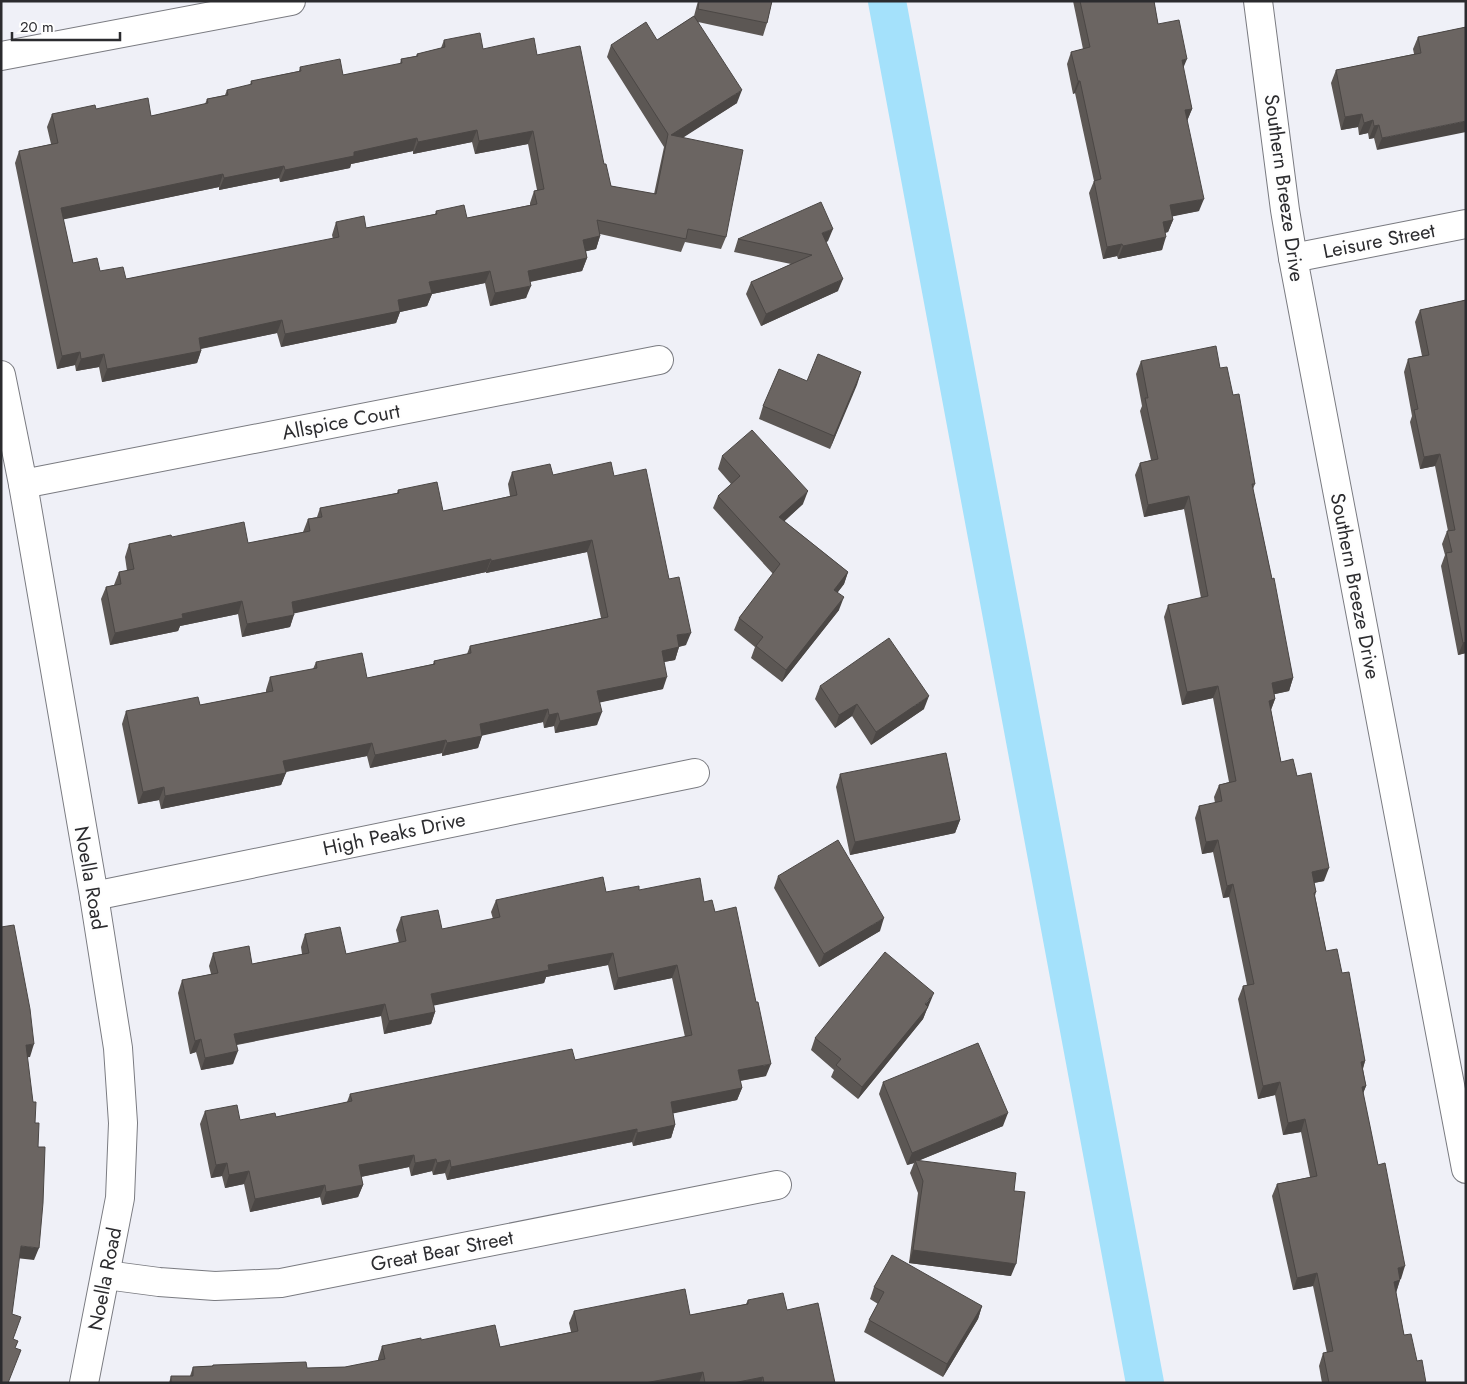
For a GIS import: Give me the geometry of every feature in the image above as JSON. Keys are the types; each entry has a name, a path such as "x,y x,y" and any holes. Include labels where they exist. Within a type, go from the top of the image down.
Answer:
{"street":[{"path":"1,56 291,1"},
{"name":"Southern Breeze Drive","path":"1258,1 1293,258 1466,1169"},
{"name":"Leisure Street","path":"1293,258 1466,224"},
{"name":"Allspice Court","path":"23,484 659,360"},
{"name":"Noella Road","path":"1,375 23,484 94,896 118,1048 124,1123 120,1198 84,1383"},
{"name":"High Peaks Drive","path":"94,896 695,773"},
{"name":"Great Bear Street","path":"106,1275 159,1282 215,1286 281,1282 776,1185"}],"building":[{"path":"699,1 772,1 767,23 698,9"},
{"path":"1080,1 1154,1 1158,24 1179,20 1187,59 1182,60 1192,109 1185,110 1204,199 1170,205 1173,220 1163,222 1166,237 1123,246 1122,244 1107,247 1094,181 1101,179 1080,81 1078,81 1071,52 1090,47"},
{"path":"694,16 742,90 671,135 743,150 726,237 688,229 686,239 597,220 600,236 583,240 587,258 528,271 531,286 495,293 490,271 429,282 432,293 398,300 400,311 285,334 282,320 199,338 201,351 107,369 104,354 81,359 80,352 62,356 19,151 58,143 52,114 95,105 96,109 148,98 151,116 208,103 207,99 228,95 227,90 252,84 251,81 301,71 300,67 340,59 343,75 402,63 401,59 418,56 417,54 445,47 444,40 480,33 483,49 534,38 537,55 580,46 604,164 606,164 611,186 656,194 668,134 611,45 646,22 657,40","holes":["477,130 479,141 533,131 544,189 534,191 537,204 467,218 464,205 436,211 437,214 366,228 364,216 336,222 339,237 126,279 123,267 100,271 97,258 73,263 61,208 223,174 224,178 284,166 285,170 354,156 354,152 417,138 418,142"]},
{"path":"1466,27 1466,121 1382,138 1379,125 1374,126 1373,120 1364,123 1362,114 1345,117 1336,70 1421,53 1418,37"},
{"path":"821,202 833,229 822,233 843,279 766,314 751,282 812,255 738,239"},
{"path":"1466,300 1466,642 1463,643 1446,553 1452,552 1447,531 1455,530 1440,454 1424,457 1414,410 1418,409 1408,359 1429,355 1420,310"},
{"path":"1216,346 1220,368 1227,367 1233,395 1239,394 1255,484 1252,484 1272,579 1274,578 1293,678 1272,683 1275,699 1269,701 1281,762 1293,759 1297,776 1311,773 1329,868 1312,872 1316,892 1314,893 1326,951 1337,949 1342,973 1349,972 1365,1061 1361,1062 1366,1086 1362,1087 1378,1165 1385,1163 1405,1266 1398,1268 1400,1280 1394,1282 1404,1335 1411,1334 1417,1361 1422,1360 1426,1383 1329,1383 1323,1353 1333,1351 1317,1273 1297,1278 1277,1184 1317,1176 1305,1119 1288,1123 1280,1082 1263,1086 1243,986 1254,984 1233,884 1227,886 1218,840 1206,842 1199,806 1222,801 1219,785 1236,781 1218,686 1187,692 1168,605 1208,596 1189,496 1148,505 1140,463 1158,459 1145,398 1148,398 1141,361"},
{"path":"818,354 861,372 834,436 763,406 779,369 807,381"},
{"path":"752,430 808,491 779,517 848,572 834,590 844,597 786,670 756,646 763,637 739,618 780,564 718,496 740,476 722,456"},
{"path":"611,462 614,476 646,469 669,579 679,577 691,633 677,635 679,647 662,651 667,677 597,691 602,712 560,721 558,713 549,715 548,709 480,724 482,736 447,743 446,740 375,755 372,743 283,761 286,773 165,796 164,787 143,792 126,711 198,697 200,705 273,691 270,677 317,668 316,662 362,653 367,678 435,664 434,661 471,653 470,646 608,617 592,540 491,561 491,559 292,602 294,615 247,624 242,601 182,614 183,618 115,633 106,587 121,584 119,572 134,569 129,544 244,522 248,543 310,531 308,519 322,517 320,508 399,493 398,490 437,482 443,511 517,495 512,472 550,464 553,475"},
{"path":"889,638 929,696 876,732 857,704 839,715 820,686"},
{"path":"946,753 960,820 855,842 840,774"},
{"path":"838,840 884,918 824,954 778,876"},
{"path":"603,877 606,892 639,886 639,890 700,878 704,902 712,900 715,912 736,907 771,1064 738,1070 742,1088 671,1102 675,1125 637,1133 637,1129 451,1167 450,1160 437,1163 436,1159 415,1163 414,1155 359,1165 363,1185 326,1192 325,1185 255,1199 249,1171 229,1175 227,1163 216,1165 205,1111 237,1105 240,1120 275,1113 276,1117 352,1101 350,1094 572,1049 575,1060 692,1035 677,965 618,978 613,953 548,965 549,970 431,994 435,1012 389,1021 385,1004 234,1034 238,1051 205,1058 201,1039 195,1041 182,980 218,973 213,953 249,946 252,964 309,953 305,934 340,927 346,954 406,941 401,917 438,910 442,929 500,917 496,900"},
{"path":"14,925 30,1009 34,1044 26,1045 33,1102 36,1102 35,1123 39,1123 38,1147 45,1147 39,1248 21,1246 12,1314 21,1317 13,1339 18,1341 15,1348 21,1350 8,1383 1,1383 1,927"},
{"path":"885,952 934,993 925,1004 928,1007 862,1087 836,1065 841,1059 815,1038"},
{"path":"978,1043 1008,1113 912,1153 883,1082"},
{"path":"915,1160 1016,1173 1014,1191 1025,1192 1016,1264 913,1250 923,1181"},
{"path":"892,1255 982,1306 947,1364 869,1320 884,1292 874,1287"},
{"path":"685,1289 690,1315 748,1304 748,1300 783,1293 787,1310 818,1303 835,1383 764,1383 763,1377 733,1383 705,1383 703,1372 645,1383 171,1383 171,1376 193,1376 193,1367 213,1365 306,1362 307,1368 345,1367 385,1359 382,1346 495,1325 500,1347 578,1331 574,1311"}],"waterway":[{"path":"887,1 1145,1383"}]}
